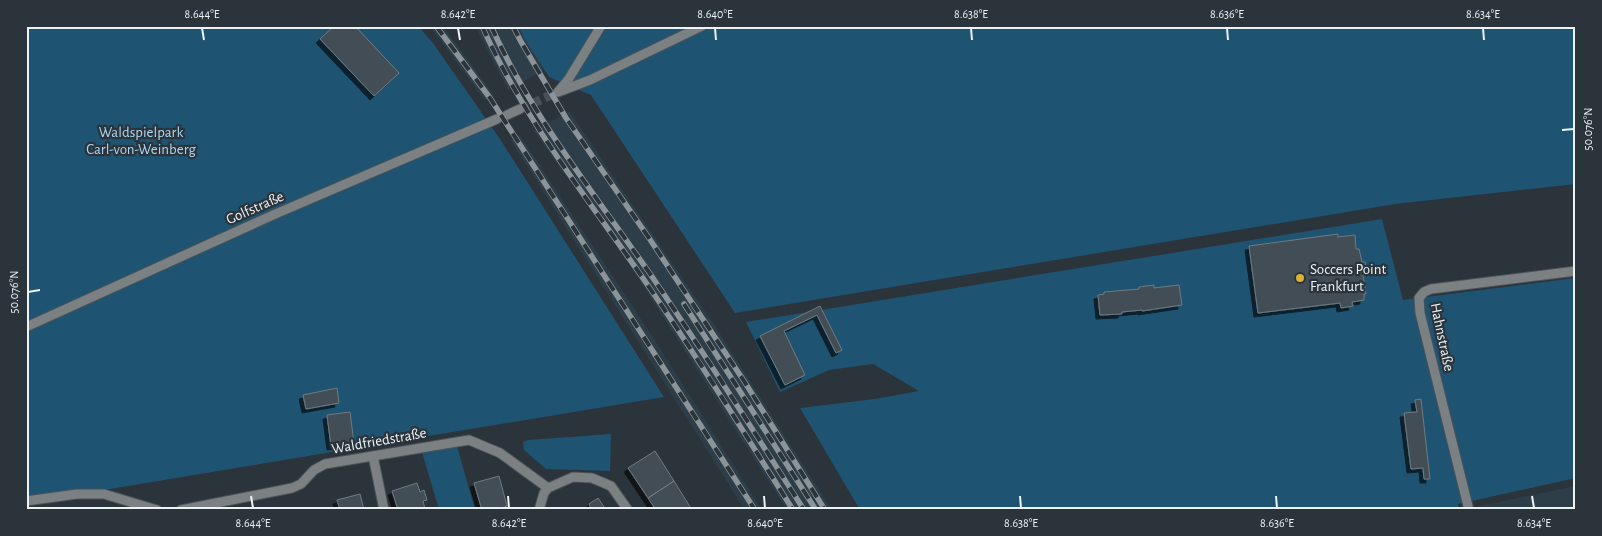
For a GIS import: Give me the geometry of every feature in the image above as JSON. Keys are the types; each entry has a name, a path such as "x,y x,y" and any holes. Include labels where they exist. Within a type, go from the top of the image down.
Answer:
{"street":[{"path":"601,26 568,80 558,92 590,80 702,26"},
{"path":"507,115 520,109"},
{"name":"Golfstraße","path":"26,327 273,215 497,119"},
{"name":"Hahnstraße","path":"1469,510 1420,313 1419,298 1424,292 1431,289 1576,271"},
{"name":"Waldfriedstraße","path":"181,510 203,508 292,488 301,484 314,470 325,464 469,440 500,453 548,488"},
{"path":"372,456 384,510"},
{"path":"539,510 544,493 548,488 573,477 592,478 611,486 628,510"},
{"path":"26,501 77,494 104,494 157,510"}],"shaded area":[{"path":"429,26 443,26 494,95 485,101"},
{"path":"475,26 519,26 544,70 508,90"},
{"path":"569,111 715,326 832,510 787,510 629,264 534,131"},
{"path":"520,135 654,339 762,510 745,510 511,141"},
{"path":"1576,486 1576,510 1478,510 1479,506"}],"green space":[{"name":"Waldspielpark Carl-von-Weinberg","path":"26,26 418,26 433,43 500,139 664,397 26,503"},
{"path":"519,26 1576,26 1576,184 1395,204 735,313 591,95 549,77 524,38"},
{"path":"1382,219 1403,300 1576,278 1576,478 1458,504 1459,510 860,510 800,408 875,399 919,391 873,364 829,370 780,392 746,322"},
{"path":"611,434 610,471 546,469 524,450 523,442 528,440"},
{"path":"457,446 475,510 439,510 422,452"}],"building":[{"path":"334,26 355,26 399,73 374,96 320,39"},
{"path":"1338,234 1338,237 1355,235 1356,249 1359,249 1362,262 1365,262 1367,274 1363,275 1366,294 1364,294 1364,300 1352,302 1353,306 1341,308 1340,303 1258,313 1249,246"},
{"path":"1154,285 1154,288 1179,285 1182,305 1122,312 1122,314 1100,315 1098,295 1104,294 1104,292 1139,289 1139,287"},
{"path":"820,306 842,350 836,353 817,315 784,331 805,375 785,385 760,336"},
{"path":"337,388 339,403 306,409 303,395"},
{"path":"1421,399 1430,479 1424,479 1423,468 1411,469 1404,413 1417,412 1415,400"},
{"path":"350,412 354,443 331,446 327,415"},
{"path":"655,451 674,481 648,498 628,468"},
{"path":"499,476 507,506 496,510 482,510 474,483"},
{"path":"674,481 692,510 656,510 648,498"},
{"path":"417,483 420,492 424,490 427,500 423,501 425,509 398,510 392,491"},
{"path":"360,494 364,510 340,510 337,500"},
{"path":"598,498 606,510 592,510 589,504"}],"tunnel":[{"path":"520,109 558,92"}],"railway":[{"path":"436,26 490,98 755,510"},
{"path":"482,26 499,61 537,127 666,312 793,510"},
{"path":"491,26 526,93 546,126 674,309 804,510"},
{"path":"513,26 566,118 744,381 825,510"},
{"path":"684,304 816,510"}],"place":[{"name":"Soccers Point Frankfurt","path":"1300,278"}]}
